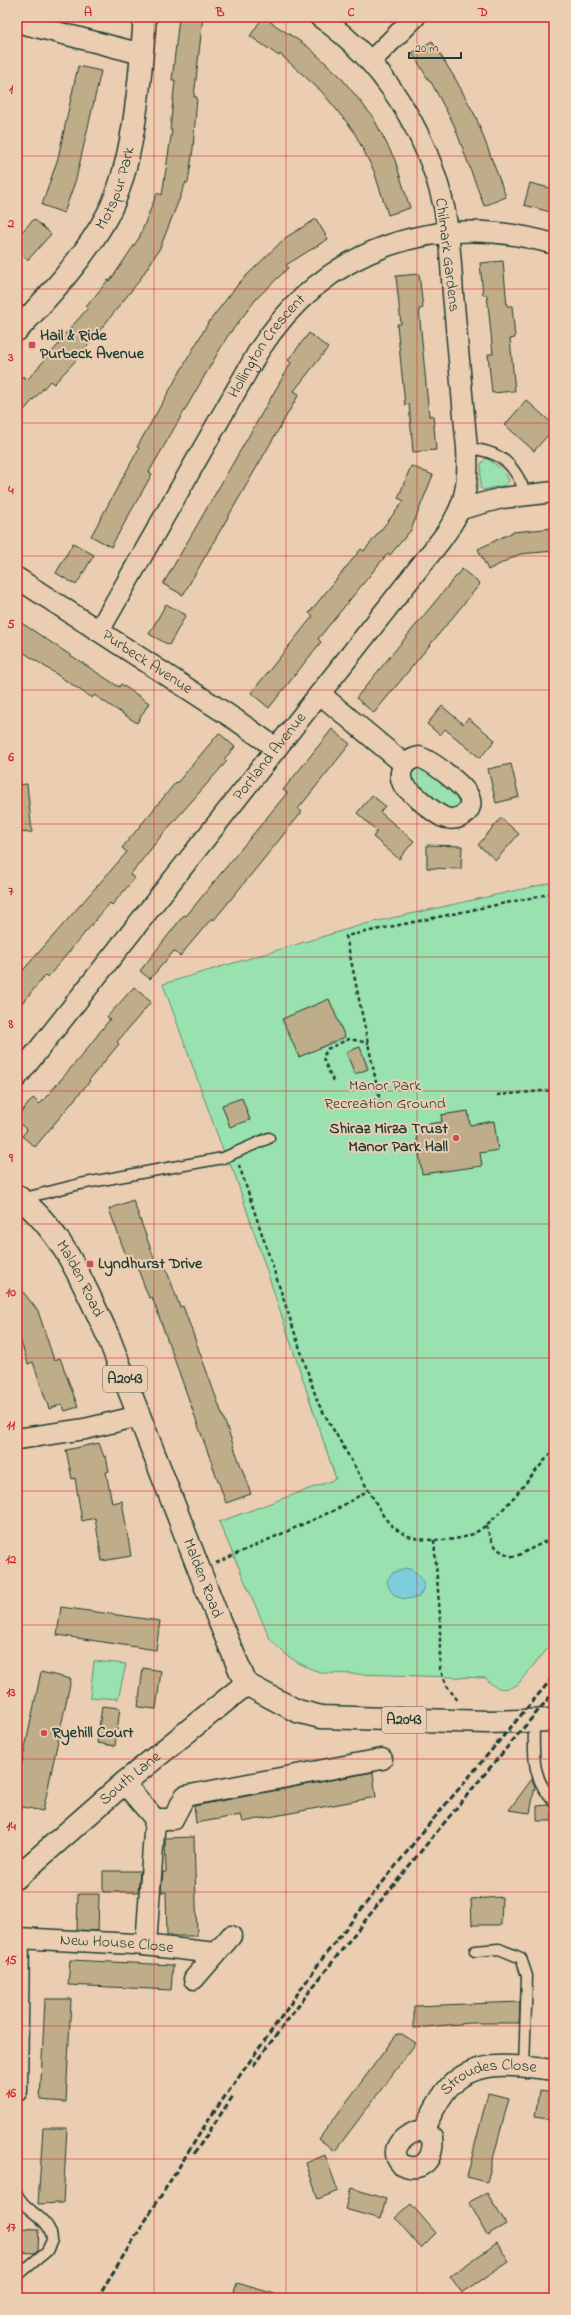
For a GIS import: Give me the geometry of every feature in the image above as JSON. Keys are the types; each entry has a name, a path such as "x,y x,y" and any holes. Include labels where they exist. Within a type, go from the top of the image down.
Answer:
{"main road":[{"name":"Motspur Park","path":"17,330 83,253 107,215 117,195 129,148 142,54 145,17"},
{"name":"Malden Road","path":"19,1197 56,1236 70,1256 108,1336 200,1572 246,1684"},
{"name":"A2043","path":"246,1684 298,1711 321,1717 463,1721 544,1720"},
{"name":"South Lane","path":"17,1876 124,1783 246,1684"}],"street":[{"name":"Chilmark Gardens","path":"320,17 348,39 370,61 397,96 425,152 444,208 448,232 467,448 468,475 461,509"},
{"path":"370,61 415,17"},
{"path":"17,22 142,54"},
{"name":"Hollington Crescent","path":"99,631 258,352 284,316 315,286 349,263 406,240 425,235 448,232 500,234 554,244"},
{"path":"461,509 502,498 554,492"},
{"name":"Portland Avenue","path":"17,1077 441,540 461,509"},
{"name":"Purbeck Avenue","path":"17,578 236,720 276,748"},
{"path":"320,694 404,764"},
{"path":"17,1439 85,1429 139,1416"},
{"path":"155,1819 173,1819 185,1796 382,1759"},
{"path":"124,1783 155,1819 146,1945"},
{"path":"194,1979 231,1936"},
{"path":"17,2091 18,1939"},
{"name":"New House Close","path":"18,1939 146,1945 216,1953"},
{"name":"Stroudes Close","path":"423,2130 448,2088 470,2071 486,2066 524,2066 554,2070"}],"lane":[{"path":"467,448 486,450 510,465 520,477 526,495"},
{"path":"19,1197 80,1184 222,1158 269,1138"},
{"path":"544,1720 535,1770 545,1792 554,1802"},
{"path":"475,1951 499,1950 521,1958 527,1976 524,2066"},
{"path":"17,2194 27,2208 48,2225 52,2240 47,2251 17,2276"}],"path":[{"path":"382,1111 346,936 554,893"},
{"path":"333,1081 323,1058 327,1049 349,1039 368,1043"},
{"path":"497,1095 554,1090"},
{"path":"235,1153 318,1403 384,1517 393,1528 406,1537 434,1540 451,1540 468,1536 486,1525 554,1450"},
{"path":"200,1572 334,1510 369,1490"},
{"path":"486,1525 494,1546 504,1554 516,1557 554,1537"},
{"path":"434,1540 440,1616 440,1670 447,1686 457,1698 463,1721"}],"green space":[{"path":"486,458 500,468 508,477 509,481 506,485 483,490 480,488 481,464"},
{"path":"421,766 458,795 462,807 447,811 410,780 410,771"},
{"name":"Manor Park Recreation Ground","path":"554,882 554,1641 517,1685 504,1689 492,1685 486,1678 323,1673 300,1664 282,1651 270,1639 219,1522 336,1479 235,1175 221,1145 163,984 365,924"},
{"path":"94,1661 126,1664 118,1699 90,1697"}],"water":[{"path":"406,1568 416,1572 422,1580 424,1587 419,1597 408,1599 398,1597 391,1592 387,1581 392,1573"}],"building":[{"path":"179,17 203,17 194,97 197,97 193,149 188,183 186,182 160,248 139,281 77,359 54,384 50,381 17,418 17,384 23,376 27,380 67,335 65,334 88,308 86,307 108,280 110,281 139,238 157,193 162,195 172,130 170,130 175,80 172,80"},
{"path":"263,17 307,46 339,75 373,117 395,160 410,208 388,215 374,171 353,130 322,92 280,54 279,56 250,36"},
{"path":"432,41 456,80 476,117 506,197 484,206 454,125 431,82 412,53"},
{"path":"78,66 101,71 76,179 64,213 42,205 58,158"},
{"path":"530,183 554,189 554,213 524,205"},
{"path":"34,219 51,234 28,260 17,251 17,237"},
{"path":"316,219 328,239 286,265 288,268 257,298 227,337 149,472 152,474 111,547 91,536 139,448 137,447 208,323 239,283 285,238"},
{"path":"503,261 507,306 512,306 515,338 510,339 515,391 492,393 488,354 493,354 487,295 483,295 480,263"},
{"path":"419,274 423,308 419,309 429,416 433,415 436,450 413,452 409,404 405,405 399,345 397,324 401,324 396,276"},
{"path":"309,333 328,348 294,391 299,394 183,595 163,584 291,363 288,360"},
{"path":"526,400 554,425 554,428 534,451 505,425"},
{"path":"411,466 433,475 411,530 390,555 388,553 318,639 321,642 269,708 251,693 313,616 309,613 361,549 364,551 404,501 398,498"},
{"path":"554,528 554,551 520,554 488,570 478,549 513,532"},
{"path":"73,543 94,555 76,585 56,573"},
{"path":"462,569 480,584 374,713 356,698"},
{"path":"166,604 186,615 169,645 149,634"},
{"path":"17,620 119,687 121,684 149,703 137,723 94,695 92,698 17,648"},
{"path":"442,706 463,724 468,718 495,740 480,758 445,729 440,735 427,724"},
{"path":"332,729 350,744 298,809 302,812 214,920 212,918 180,956 174,951 150,979 140,971 184,915 186,916 287,793 283,790"},
{"path":"219,733 235,747 224,759 227,761 162,835 130,875 135,878 112,905 110,903 47,978 45,976 17,1009 17,977 127,852 122,848 176,782 177,783"},
{"path":"511,764 519,797 496,803 488,769"},
{"path":"27,784 32,832 17,833 17,785"},
{"path":"372,795 385,806 380,812 414,841 399,859 373,837 377,831 357,813"},
{"path":"501,818 519,834 496,860 478,845"},
{"path":"427,845 462,846 461,869 427,868"},
{"path":"134,987 151,1002 117,1042 119,1044 89,1080 90,1081 35,1147 22,1136 27,1130 17,1121 17,1117 33,1098 40,1104 82,1055 110,1019 107,1017"},
{"path":"329,999 345,1037 299,1057 282,1019"},
{"path":"360,1047 368,1069 355,1074 346,1052"},
{"path":"242,1098 250,1120 230,1127 222,1105"},
{"name":"Shiraz Mirza Trust Manor Park Hall","path":"468,1111 470,1125 494,1121 498,1150 480,1153 482,1166 422,1174 415,1126 442,1122 441,1115"},
{"path":"133,1200 157,1266 164,1263 180,1307 183,1306 251,1494 226,1503 152,1297 149,1298 134,1259 128,1261 109,1209"},
{"path":"17,1284 38,1311 54,1360 60,1358 78,1407 65,1411 62,1404 49,1409 33,1362 28,1364 17,1329"},
{"path":"99,1443 104,1457 106,1456 109,1471 106,1472 112,1503 122,1501 131,1556 102,1561 95,1518 82,1521 75,1478 72,1479 66,1450"},
{"path":"61,1607 160,1621 156,1650 57,1635"},
{"path":"143,1668 161,1671 156,1709 138,1707"},
{"name":"Ryehill Court","path":"41,1672 71,1679 43,1811 17,1806 17,1786"},
{"path":"102,1706 120,1708 115,1746 97,1743"},
{"path":"373,1772 376,1797 243,1822 241,1815 196,1823 194,1806"},
{"path":"532,1779 535,1787 530,1813 509,1810"},
{"path":"548,1805 552,1808 552,1821 537,1821 537,1806"},
{"path":"194,1837 197,1936 167,1936 166,1892 161,1892 163,1872 166,1872 165,1838"},
{"path":"103,1871 140,1871 138,1892 103,1892"},
{"path":"78,1894 99,1894 98,1931 77,1930"},
{"path":"502,1897 501,1925 472,1925 471,1899"},
{"path":"70,1960 173,1965 171,1990 68,1985"},
{"path":"45,1999 71,1999 66,2102 40,2100"},
{"path":"520,2002 519,2023 471,2023 414,2028 414,2006"},
{"path":"397,2034 402,2034 416,2043 335,2151 319,2139"},
{"path":"539,2091 554,2093 554,2120 535,2117"},
{"path":"488,2093 509,2098 487,2182 467,2177"},
{"path":"43,2128 67,2128 63,2203 38,2204"},
{"path":"325,2155 338,2191 318,2199 306,2163"},
{"path":"351,2188 386,2199 380,2219 345,2209"},
{"path":"487,2193 506,2224 487,2235 469,2202"},
{"path":"411,2204 436,2233 421,2248 395,2218"},
{"path":"17,2228 39,2229 38,2250 34,2253 17,2252"},
{"path":"497,2243 509,2262 462,2293 450,2276"},
{"path":"237,2283 275,2294 275,2298 232,2298"}],"railway":[{"path":"97,2298 209,2119 325,1955 425,1829 554,1676"},
{"path":"253,2066 400,1876 554,1692"},
{"path":"194,2154 233,2096"}],"place":[{"name":"Hail & Ride Purbeck Avenue","path":"32,345"},
{"name":"Shiraz Mirza Trust Manor Park Hall","path":"456,1138"},
{"name":"Lyndhurst Drive","path":"90,1264"},
{"name":"Ryehill Court","path":"44,1733"}]}
